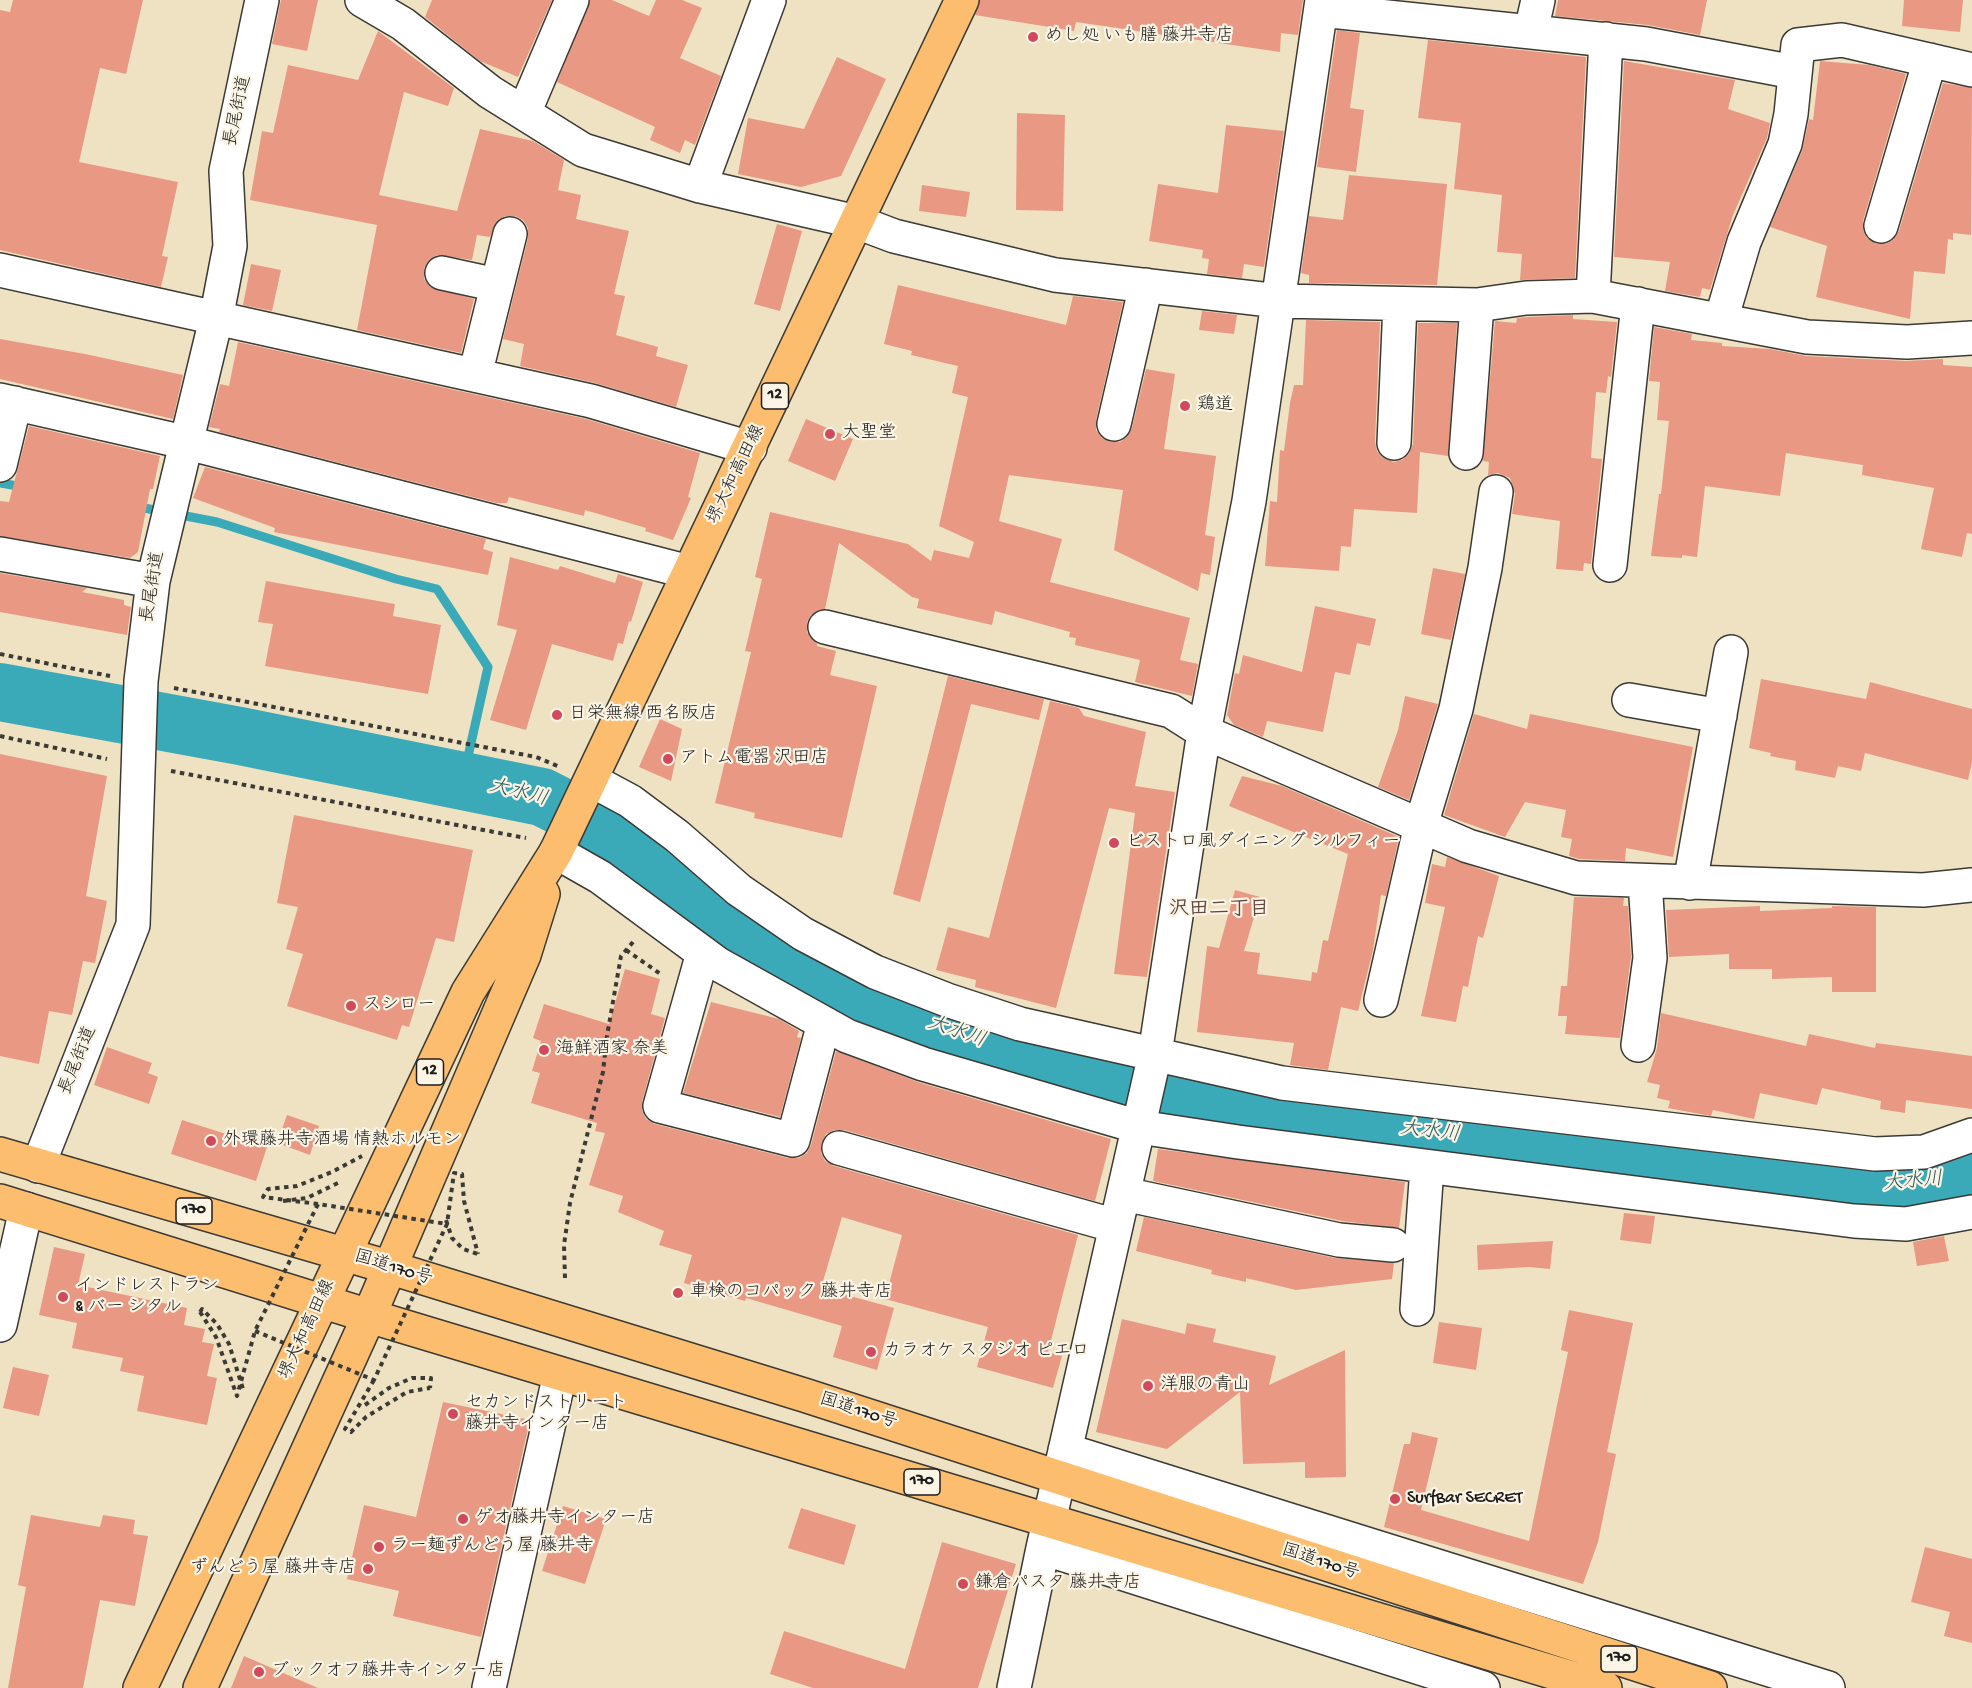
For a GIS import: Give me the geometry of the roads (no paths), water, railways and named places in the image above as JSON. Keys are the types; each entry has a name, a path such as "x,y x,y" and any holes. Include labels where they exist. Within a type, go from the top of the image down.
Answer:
{"main road":[{"name":"堺大和高田線","path":"140,1688 468,992 558,848 962,0"},
{"name":"堺大和高田線","path":"200,1688 369,1316 525,955 558,848"},
{"name":"国道170号","path":"0,1154 344,1254 804,1395 1062,1464 1525,1646 1605,1688"},
{"name":"国道170号","path":"13,1205 560,1374 1046,1534 1710,1688"}],"street":[{"name":"長尾街道","path":"38,1166 133,925 141,759 141,688 153,581 184,442 216,319 230,246 226,171 262,0"},
{"path":"362,0 408,12 490,92 583,150 700,186 857,222 894,236 1055,275 1279,301 1476,306 1526,298 1593,296 1807,337 1850,341 1908,342 1972,338"},
{"path":"524,113 572,0"},
{"path":"700,186 769,0"},
{"path":"1531,32 1538,0"},
{"path":"1014,1688 1046,1534 1154,1062 1204,732 1249,501 1322,5 1531,32 1646,44 1794,72"},
{"path":"1593,296 1606,39"},
{"path":"1721,320 1744,242 1785,144 1791,114 1798,45 1842,40 1972,70"},
{"path":"1881,226 1930,60"},
{"path":"475,375 510,234"},
{"path":"0,270 591,401 750,448"},
{"path":"442,273 497,285"},
{"path":"1114,424 1146,285"},
{"path":"1394,443 1400,304"},
{"path":"1610,565 1638,304"},
{"path":"1466,453 1476,306"},
{"path":"0,465 7,402 184,442 689,572"},
{"path":"1381,1000 1421,825 1456,709 1485,568 1496,492"},
{"path":"0,555 153,581"},
{"path":"825,627 1171,711 1204,732 1468,846 1576,878 1923,890 1972,885"},
{"path":"1690,883 1731,651"},
{"path":"1629,700 1720,716"},
{"path":"588,786 630,801 677,836 739,890 794,928 875,972 947,1000 1020,1024 1154,1062 1282,1083 1875,1154 1924,1152 1972,1135"},
{"path":"558,848 703,953 847,1035 923,1064 1140,1122 1427,1167 1854,1221 1906,1224 1972,1212"},
{"path":"1638,1045 1650,958 1645,881"},
{"path":"703,953 660,1106 793,1140 824,1023"},
{"path":"839,1148 1116,1226"},
{"path":"1417,1309 1427,1167"},
{"path":"1124,1194 1339,1240 1393,1245"},
{"path":"0,1325 13,1205"},
{"path":"489,1688 560,1374"},
{"path":"1062,1464 1828,1688"},
{"path":"1046,1534 1483,1688"}],"waterway":[{"path":"0,483 23,487"},
{"path":"134,506 217,522 396,579 437,589 488,667 463,779"},
{"name":"大水川","path":"0,692 240,736 542,797 615,834 744,933 806,971 863,999 946,1032 1120,1084 1241,1109 1863,1187 1932,1185 1972,1175"}],"place":[{"name":"めし処 いも膳 藤井寺店","path":"1033,37"},
{"name":"鶏道","path":"1185,406"},
{"name":"大聖堂","path":"830,434"},
{"name":"日栄無線 西名阪店","path":"557,715"},
{"name":"アトム電器 沢田店","path":"668,759"},
{"name":"ビストロ風ダイニング シルフィー","path":"1114,843"},
{"name":"スシロー","path":"351,1006"},
{"name":"海鮮酒家 奈美","path":"544,1050"},
{"name":"外環藤井寺酒場 情熱ホルモン","path":"211,1141"},
{"name":"車検のコパック 藤井寺店","path":"678,1293"},
{"name":"インドレストラン & バー シタル","path":"63,1297"},
{"name":"カラオケ スタジオ ピエロ","path":"871,1352"},
{"name":"洋服の青山","path":"1148,1386"},
{"name":"セカンドストリート 藤井寺インター店","path":"453,1414"},
{"name":"SurfBar SECRET","path":"1395,1499"},
{"name":"ゲオ藤井寺インター店","path":"463,1519"},
{"name":"ラー麺ずんどう屋 藤井寺","path":"379,1547"},
{"name":"ずんどう屋 藤井寺店","path":"368,1569"},
{"name":"鎌倉パスタ 藤井寺店","path":"963,1584"},
{"name":"ブックオフ藤井寺インター店","path":"259,1672"}],"district":[{"name":"沢田二丁目","path":"1219,911"}]}
